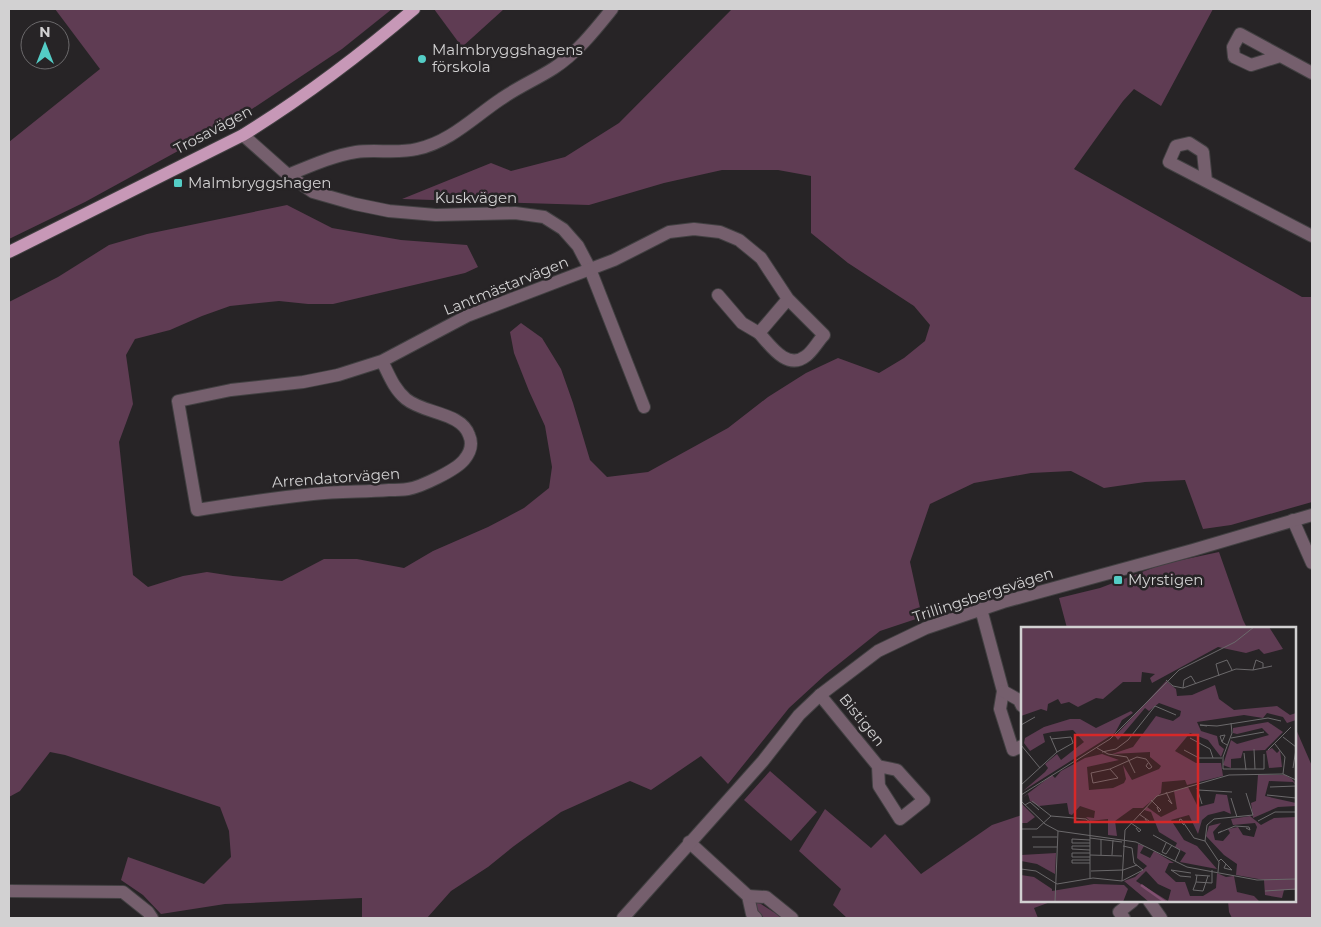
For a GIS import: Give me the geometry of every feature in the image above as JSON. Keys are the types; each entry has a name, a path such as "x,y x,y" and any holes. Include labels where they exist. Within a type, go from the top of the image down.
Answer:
{"main road":[{"name":"Trosavägen","path":"9,252 243,135 328,77 414,9"}],"street":[{"path":"288,175 332,158 357,152 405,151 438,142 465,127 502,98 554,68 575,51 612,9"},
{"path":"1280,56 1312,73"},
{"name":"Kuskvägen","path":"243,135 288,175 313,192 389,212 436,215 515,213 544,217 563,229 578,246 590,269 644,407"},
{"path":"1206,181 1312,236"},
{"name":"Lantmästarvägen","path":"178,400 232,390 304,382 338,375 382,361 467,316 614,260 669,232 694,228 720,232 739,240 760,258 788,299 824,335 806,356 798,360 781,358 759,333 742,323 718,295"},
{"path":"759,333 788,299"},
{"name":"Arrendatorvägen","path":"178,400 196,510 330,492 374,492 408,489 452,470 463,461 470,451 471,438 466,427 450,417 423,409 406,399 394,386 382,361"},
{"name":"Trillingsbergsvägen","path":"623,918 763,761 799,715 820,695 878,651 926,628 1003,602 1312,515"},
{"path":"1293,520 1312,563"},
{"path":"982,610 1003,691 1000,709 1012,750 1021,746"},
{"path":"1003,691 1019,700 1021,704"},
{"name":"Bistigen","path":"820,695 878,766"},
{"path":"689,842 748,896 752,914 756,918"},
{"path":"9,891 123,892 148,912 152,918"},
{"path":"748,896 766,897 792,918"},
{"path":"1124,918 1119,912 1132,902"},
{"path":"1150,902 1161,918"}],"shaded area":[{"path":"55,9 392,9 342,49 240,117 85,202 9,239 9,142 100,69 70,29 70,20 63,20"},
{"path":"434,9 504,9 462,47"},
{"path":"732,9 1213,9 1161,106 1134,89 1123,101 1074,169 1302,297 1312,297 1312,502 1231,525 1203,529 1185,480 1145,482 1104,488 1071,471 1031,473 974,483 930,504 910,562 922,617 880,631 825,675 789,708 728,784 701,756 651,790 630,781 561,812 488,867 451,891 427,918 362,918 362,898 225,904 161,914 143,895 121,880 128,857 204,884 231,857 229,831 220,807 65,755 50,752 20,791 9,797 9,302 58,277 109,245 147,234 287,205 332,228 401,240 467,245 478,267 465,273 333,304 279,301 230,306 170,330 135,339 126,355 133,404 119,442 133,575 148,587 183,576 207,572 282,581 324,559 357,559 404,568 433,551 488,527 524,508 549,488 552,467 545,426 514,353 510,332 521,323 542,338 561,369 590,460 607,477 648,472 728,428 768,397 806,373 838,358 879,373 904,358 925,341 930,325 914,306 848,263 811,233 811,176 778,170 722,170 664,183 589,205 402,199 491,163 511,171 565,157 619,123"},
{"path":"1219,552 1246,627 1067,627 1059,598 1100,588 1163,564"},
{"path":"1296,729 1312,766 1312,918 1232,918 1228,902 1296,902"},
{"path":"770,771 817,812 791,841 744,800"},
{"path":"825,809 871,848 885,834 921,874 992,825 1021,815 1021,902 1050,902 1034,908 1038,918 847,918 833,905 841,889 799,851"},
{"path":"757,902 783,918 764,918 754,906"}],"place":[{"name":"Malmbryggshagens förskola","path":"422,59"},
{"name":"Malmbryggshagen","path":"178,183"},
{"name":"Myrstigen","path":"1118,580"}]}
